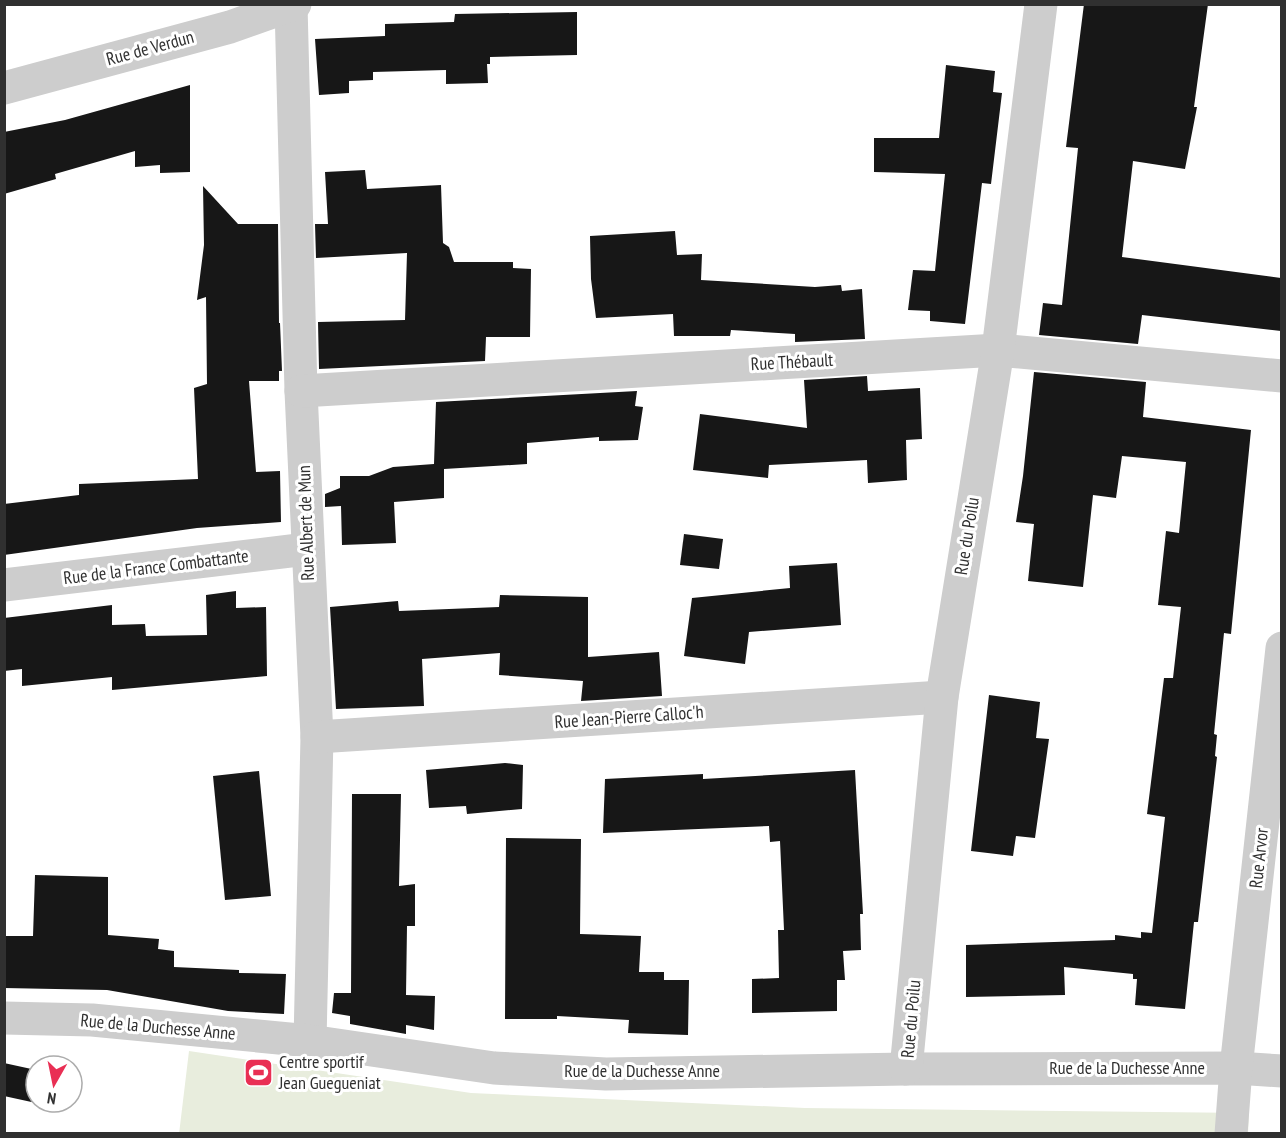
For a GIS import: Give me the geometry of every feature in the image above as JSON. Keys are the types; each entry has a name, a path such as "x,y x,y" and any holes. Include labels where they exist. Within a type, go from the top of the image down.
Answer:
{"street":[{"name":"Rue du Poilu","path":"906,1069 942,697 998,350 1041,4"},
{"name":"Rue de Verdun","path":"4,88 230,27 293,5"},
{"name":"Rue Albert de Mun","path":"293,5 301,391 317,738 310,1041"},
{"name":"Rue Thébault","path":"301,391 998,350 1281,376"},
{"name":"Rue de la France Combattante","path":"4,585 307,549"},
{"name":"Rue Arvor","path":"1231,1134 1281,648"},
{"name":"Rue Jean-Pierre Calloc'h","path":"317,738 942,697"},
{"name":"Rue de la Duchesse Anne","path":"4,1018 92,1020 310,1041 494,1068 584,1072 1236,1068 1281,1071"}],"green space":[{"name":"Centre sportif Jean Guegueniat","path":"189,1051 471,1093 805,1108 1249,1113 1248,1134 179,1134"}],"building":[{"path":"1084,4 1208,4 1194,107 1197,107 1185,169 1133,161 1122,257 1281,278 1281,331 1142,315 1138,344 1039,335 1043,303 1062,305 1078,148 1066,147"},
{"path":"577,12 577,55 490,57 490,64 487,64 488,83 446,84 446,70 373,72 373,80 349,81 349,93 319,95 315,39 385,36 385,24 454,22 455,14"},
{"path":"946,65 995,71 993,92 1002,93 991,184 982,183 965,324 930,321 930,311 908,310 913,270 935,271 945,174 874,172 874,138 939,138"},
{"path":"190,85 190,172 160,173 160,165 135,167 135,151 55,174 56,179 4,194 4,132 65,120"},
{"path":"365,170 367,189 441,185 443,243 449,247 454,262 513,262 513,268 531,269 530,337 486,337 485,361 319,369 318,322 405,320 407,253 316,258 315,224 328,224 325,172"},
{"path":"203,186 238,224 278,224 282,371 279,371 279,381 249,381 256,472 280,471 281,522 197,528 4,555 4,504 79,495 79,484 198,479 194,388 207,384 206,297 197,300 204,245"},
{"path":"675,231 677,255 702,254 701,280 815,287 841,285 842,291 862,289 865,339 795,342 795,334 731,330 730,336 674,336 673,314 596,318 591,279 590,236"},
{"path":"1034,372 1146,382 1143,417 1251,430 1231,634 1224,633 1214,734 1217,735 1215,756 1217,757 1198,922 1194,922 1185,1009 1135,1005 1137,979 1133,979 1133,974 1064,967 1065,995 966,997 966,945 1115,940 1115,935 1141,938 1141,932 1152,933 1165,817 1147,814 1164,678 1173,678 1181,607 1158,605 1166,531 1179,533 1186,462 1122,456 1116,498 1093,495 1083,587 1028,581 1034,524 1016,522"},
{"path":"867,376 868,391 920,388 922,439 906,440 907,480 868,483 867,460 769,465 768,478 693,470 700,414 807,428 804,380"},
{"path":"637,391 635,406 643,407 638,440 599,441 599,437 527,443 527,464 444,469 444,498 394,502 396,543 342,545 341,506 325,507 325,494 340,488 340,476 369,476 393,467 434,464 436,402"},
{"path":"684,534 723,539 719,569 680,565"},
{"path":"837,563 841,625 749,632 745,664 684,656 692,598 790,588 789,566"},
{"path":"236,591 236,608 266,607 267,676 112,690 112,677 22,686 22,669 4,671 4,618 112,605 112,625 145,624 146,636 207,635 206,595"},
{"path":"500,595 588,597 588,657 659,652 662,696 581,701 583,681 499,675 500,653 422,659 424,706 336,709 330,607 398,601 399,611 499,607"},
{"path":"989,695 1040,702 1036,738 1049,739 1035,838 1016,836 1013,856 971,851"},
{"path":"505,763 523,765 522,809 467,814 466,806 429,808 426,770"},
{"path":"855,770 863,914 860,914 861,950 843,951 845,980 837,980 837,1011 752,1013 752,979 779,978 778,930 784,930 780,841 770,842 769,826 603,833 605,779 703,774 703,779"},
{"path":"259,771 271,896 225,900 213,776"},
{"path":"352,794 401,794 399,886 415,884 415,926 407,926 406,995 435,996 434,1030 406,1025 406,1034 350,1024 350,1016 332,1013 334,993 351,993"},
{"path":"506,838 581,839 580,934 641,936 639,972 664,972 664,980 689,980 688,1035 628,1033 629,1020 557,1016 557,1019 505,1019"},
{"path":"35,875 108,877 108,935 159,939 158,949 174,951 174,967 239,970 239,973 286,974 284,1014 228,1011 107,990 4,988 4,936 33,936"},
{"path":"4,1063 24,1067 24,1100 4,1096"}],"place":[{"name":"Centre sportif Jean Guegueniat","path":"258,1072"}]}
